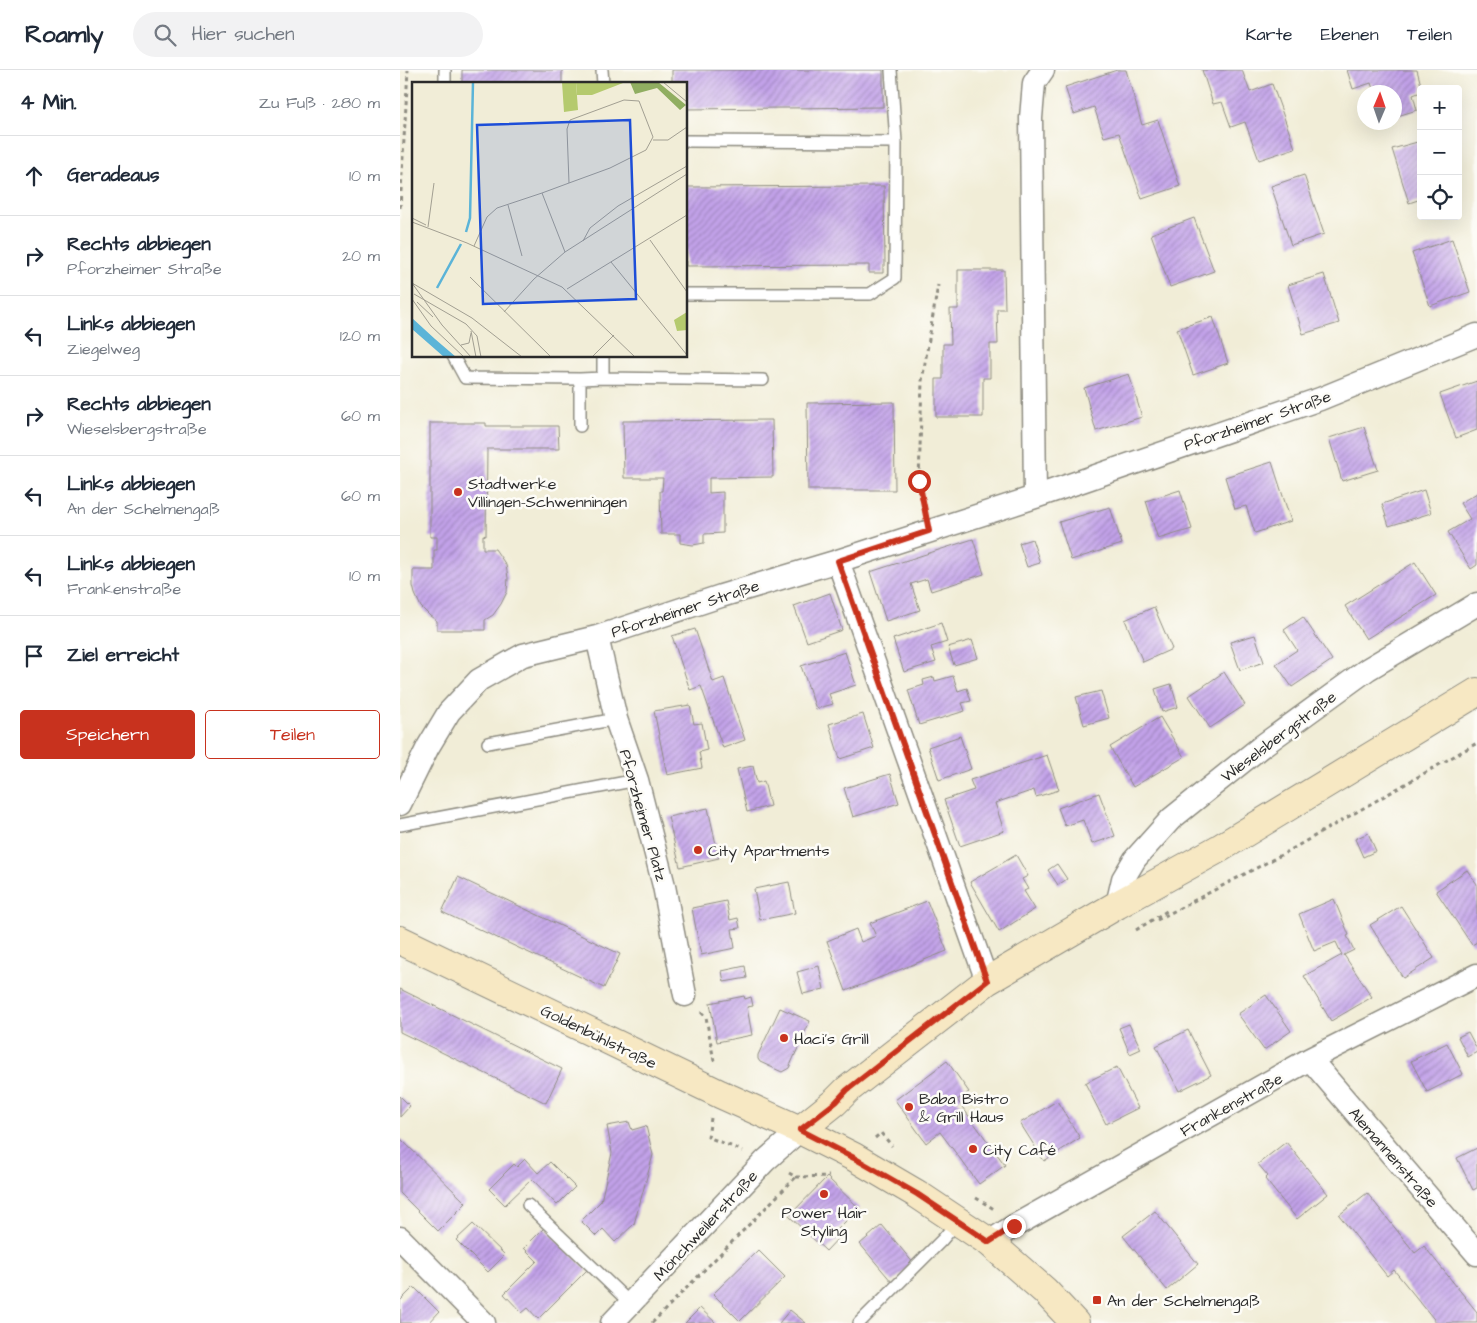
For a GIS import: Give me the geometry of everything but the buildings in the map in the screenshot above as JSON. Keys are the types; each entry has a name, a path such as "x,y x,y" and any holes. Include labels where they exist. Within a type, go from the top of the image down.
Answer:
{"street":[{"path":"1035,497 1031,118 1034,83 1043,70"},
{"name":"Pforzheimer Straße","path":"400,804 428,747 449,712 479,680 523,655 597,637 1035,497 1320,399 1477,334"},
{"path":"838,561 987,981"},
{"name":"Wieselsbergstraße","path":"1117,905 1123,880 1135,859 1171,819 1262,746 1368,668 1477,604"},
{"name":"Pforzheimer Platz","path":"597,637 616,719 637,780 664,886 686,995"},
{"path":"1075,1323 1045,1291 989,1242 917,1194 800,1130 836,1102 847,1090 987,981 1117,905 1220,848 1477,692"},
{"name":"Goldenbühlstraße","path":"400,940 720,1094 800,1130"},
{"name":"Frankenstraße","path":"989,1242 1014,1226 1310,1059 1477,975"},
{"name":"Alemannenstraße","path":"1310,1059 1477,1254"},
{"name":"Mönchweilerstraße","path":"612,1323 765,1161 800,1130"},
{"path":"400,1238 484,1323"}],"lane":[{"path":"688,294 870,294 895,278 896,142 891,70"},
{"path":"688,141 896,142"},
{"path":"454,358 466,378 763,380"},
{"path":"603,358 603,378"},
{"path":"580,379 580,426"},
{"path":"488,743 616,719"},
{"path":"400,825 637,780"},
{"path":"528,1205 631,1304"},
{"path":"859,1323 942,1240 958,1221"}],"path":[{"path":"400,208 408,70"},
{"path":"929,531 919,481 921,390 938,284"},
{"path":"1136,930 1285,853 1477,743"},
{"path":"686,995 706,1017 714,1062"},
{"path":"652,1323 796,1177 836,1175"}],"place":[{"name":"Stadtwerke Villingen-Schwenningen","path":"458,492"},
{"name":"City Apartments","path":"698,850"},
{"name":"Haci's Grill","path":"784,1038"},
{"name":"Baba Bistro & Grill Haus","path":"909,1107"},
{"name":"City Café","path":"973,1149"},
{"name":"Power Hair Styling","path":"824,1194"},
{"name":"An der Schelmengaß","path":"1097,1300"}],"route":[{"path":"919,481 929,531 838,561 987,981 847,1090 836,1102 800,1130 917,1194 989,1242 1014,1226"}]}
